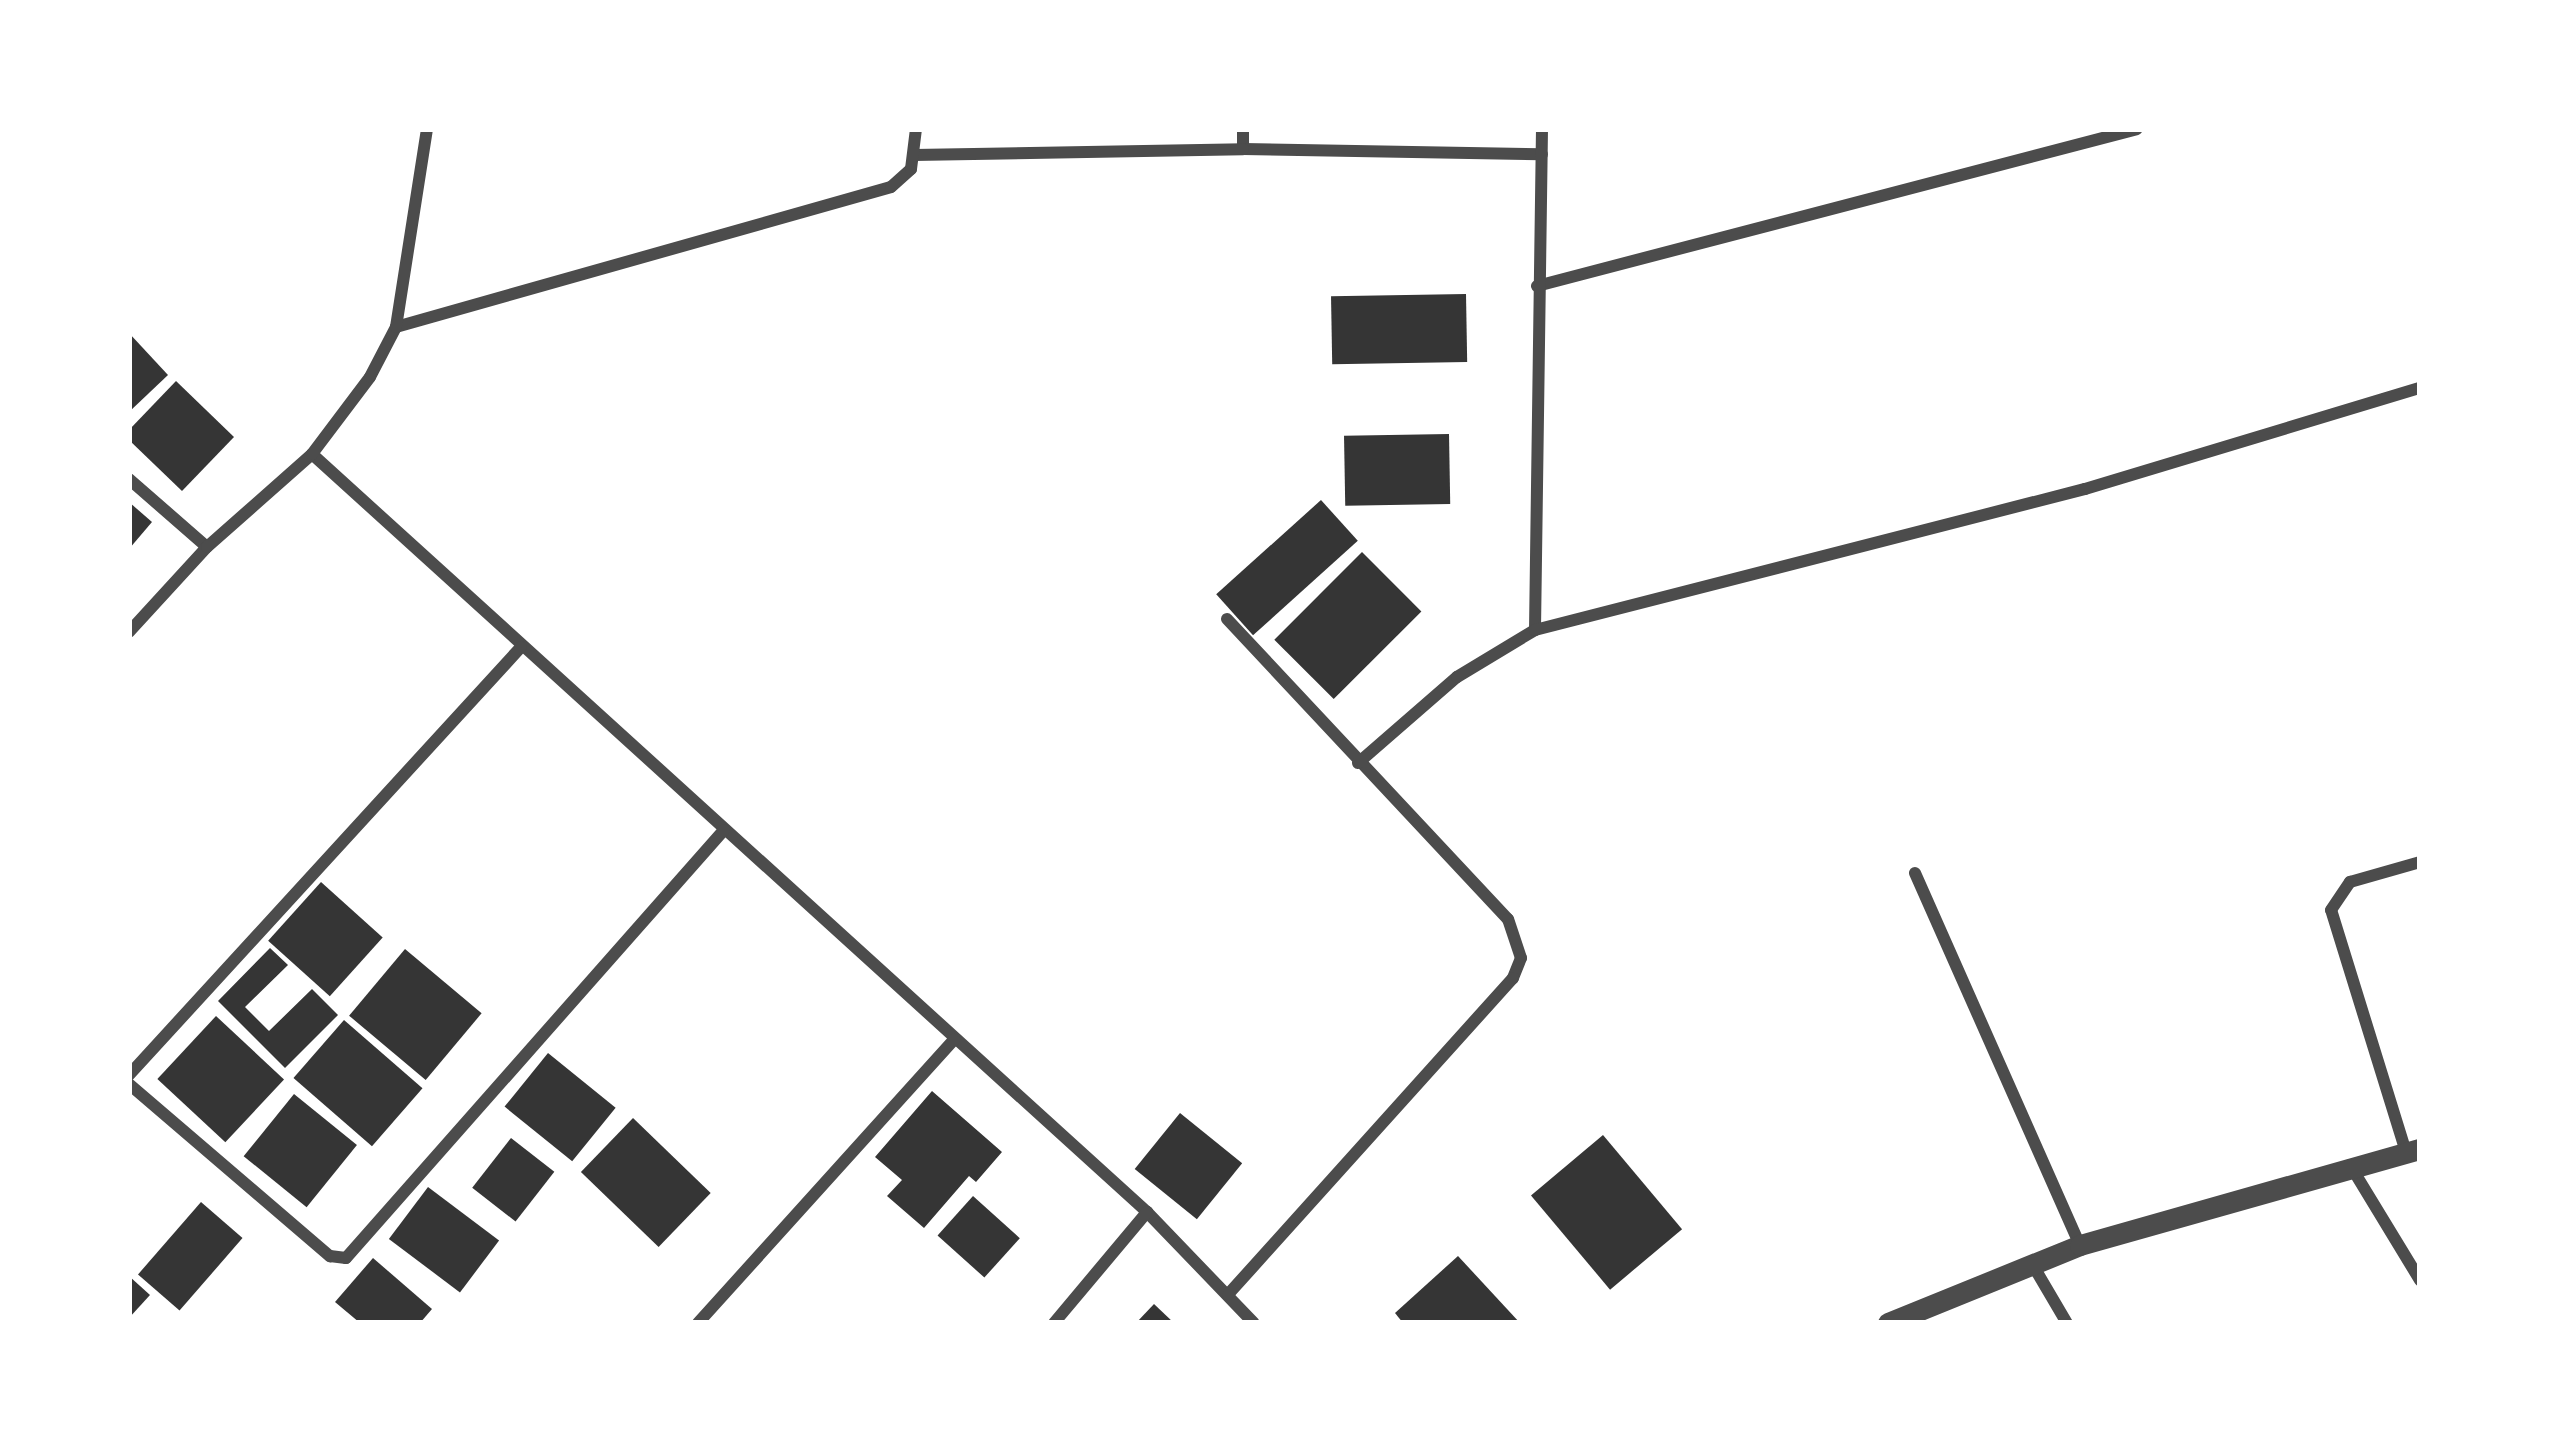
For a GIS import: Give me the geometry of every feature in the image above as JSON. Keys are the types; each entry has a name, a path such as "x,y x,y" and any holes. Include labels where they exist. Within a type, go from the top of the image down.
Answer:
{"street":[{"path":"129,632 207,547 312,454 370,377 396,327 427,129"},
{"path":"396,327 891,188 905,178 914,155 916,129"},
{"path":"1243,129 1243,149"},
{"path":"1534,630 1542,129"},
{"path":"1537,286 2137,129"},
{"path":"914,155 1243,149 1542,154"},
{"path":"1358,763 1457,677 1534,630 2085,489 2420,388"},
{"path":"312,454 1147,1212 1254,1323"},
{"path":"129,479 207,547"},
{"path":"1227,619 1508,919 1521,958 1513,978 1228,1294"},
{"path":"129,1075 520,647"},
{"path":"129,1084 330,1256 346,1258 724,830"},
{"path":"1888,1323 2080,1245 2349,1165 2413,1151 2331,910 2350,882 2420,862"},
{"path":"1915,873 2080,1245"},
{"path":"698,1323 954,1040"},
{"path":"2349,1165 2420,1280"},
{"path":"1054,1323 1147,1212"},
{"path":"2031,1262 2067,1323"}],"building":[{"path":"1466,294 1467,362 1332,364 1331,296"},
{"path":"129,333 168,375 129,412"},
{"path":"176,381 234,437 182,491 129,440 129,430"},
{"path":"1449,434 1450,504 1345,506 1344,436"},
{"path":"1321,500 1358,541 1253,635 1216,594"},
{"path":"129,502 152,522 129,549"},
{"path":"1362,552 1421,611 1334,699 1274,640"},
{"path":"321,882 383,938 330,996 268,941"},
{"path":"270,948 288,965 245,1007 269,1031 312,989 338,1015 285,1068 218,1001"},
{"path":"405,949 482,1013 426,1080 349,1016"},
{"path":"216,1016 284,1079 225,1142 157,1079"},
{"path":"344,1020 422,1088 372,1146 293,1078"},
{"path":"548,1053 616,1108 572,1161 505,1107"},
{"path":"932,1091 1002,1152 976,1182 969,1176 924,1228 887,1196 902,1180 875,1157"},
{"path":"294,1094 357,1145 307,1207 244,1156"},
{"path":"1180,1113 1242,1163 1197,1219 1135,1169"},
{"path":"633,1118 711,1193 659,1247 581,1172"},
{"path":"1603,1135 1682,1229 1610,1290 1531,1195"},
{"path":"511,1138 554,1172 516,1222 472,1188"},
{"path":"428,1187 499,1241 460,1292 389,1239"},
{"path":"973,1196 1020,1238 984,1278 938,1235"},
{"path":"201,1202 243,1238 180,1311 138,1274"},
{"path":"1458,1256 1520,1323 1403,1323 1395,1313"},
{"path":"373,1258 432,1309 420,1323 360,1323 335,1302"},
{"path":"129,1276 150,1295 129,1318"},
{"path":"1154,1304 1174,1323 1136,1323"}]}
